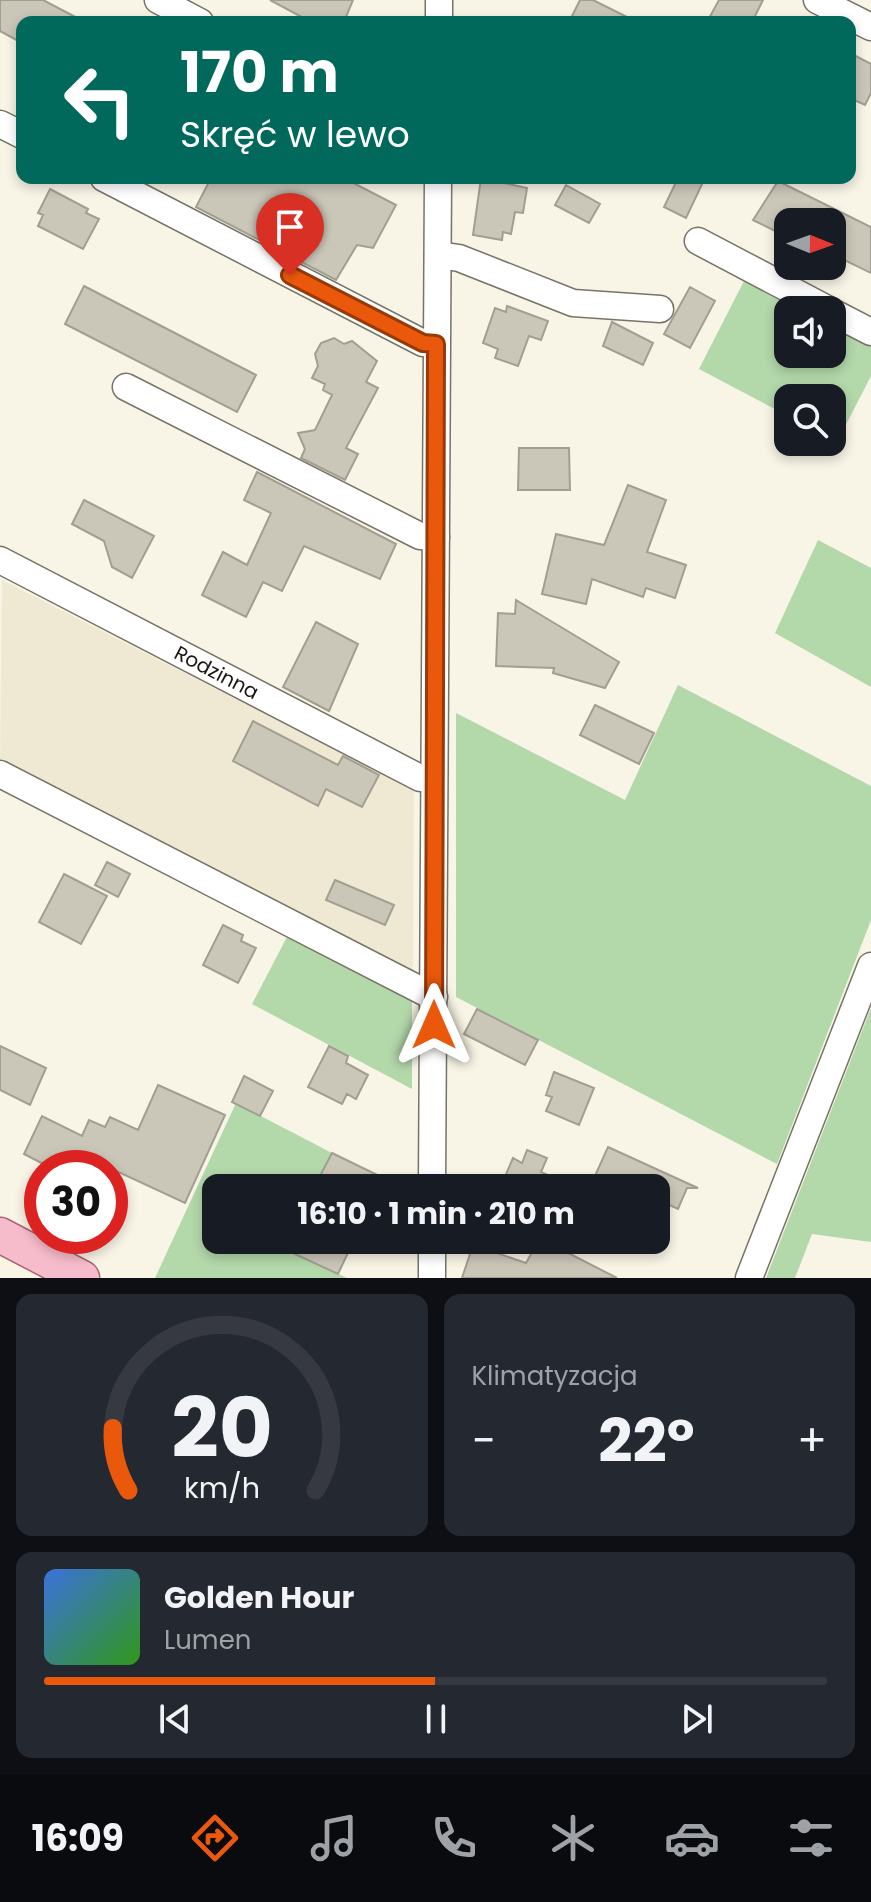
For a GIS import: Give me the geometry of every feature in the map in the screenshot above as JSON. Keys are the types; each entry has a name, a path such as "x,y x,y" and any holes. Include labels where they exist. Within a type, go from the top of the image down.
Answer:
{"main road":[{"path":"0,1235 82,1278"}],"street":[{"path":"158,0 189,16"},
{"path":"817,0 849,16"},
{"path":"116,184 423,343 436,344"},
{"path":"432,1174 438,184"},
{"path":"698,241 802,296"},
{"path":"438,255 459,258 573,303 660,309"},
{"path":"846,319 871,332"},
{"path":"126,387 420,536 436,537"},
{"name":"Rodzinna","path":"0,560 420,778 433,778"},
{"path":"0,774 434,997"},
{"path":"749,1278 871,966"},
{"path":"432,1254 432,1278"}],"shaded area":[{"path":"2,580 414,790 413,975 0,763"}],"green space":[{"path":"745,279 777,296 774,296 774,368 846,368 846,332 871,345 871,376 846,425 846,384 774,384 774,409 699,369"},
{"path":"818,540 871,568 871,687 775,633"},
{"path":"678,685 871,786 871,920 777,1164 456,997 456,713 625,800"},
{"path":"289,933 412,998 412,1089 252,1004"},
{"path":"871,1008 871,1242 812,1234 795,1278 766,1278"},
{"path":"236,1103 332,1153 321,1174 203,1174"},
{"path":"202,1176 202,1254 296,1254 347,1278 155,1278"}],"building":[{"path":"0,0 43,0 74,16 16,16 16,40 0,31"},
{"path":"270,0 353,0 346,16 300,16"},
{"path":"580,0 593,0 625,16 572,16"},
{"path":"719,0 763,0 755,16 710,16"},
{"path":"856,56 871,64 871,93 865,105 856,101"},
{"path":"208,184 356,184 396,205 373,248 357,245 336,280 196,207"},
{"path":"480,184 509,184 527,188 523,213 515,212 511,234 503,232 502,240 473,235"},
{"path":"675,184 702,184 686,218 664,207"},
{"path":"776,184 784,184 833,208 774,208 774,230 753,220"},
{"path":"566,185 600,204 589,223 555,205"},
{"path":"50,189 88,209 86,213 99,219 83,249 38,226 43,215 38,213"},
{"path":"846,215 871,227 871,273 846,261"},
{"path":"84,286 256,375 237,412 65,324"},
{"path":"690,287 715,301 690,348 664,334"},
{"path":"507,306 548,321 541,340 529,336 518,366 495,358 498,349 483,343 495,308 506,312"},
{"path":"612,322 653,343 643,365 603,346"},
{"path":"334,338 344,344 352,341 377,361 366,382 378,388 346,448 358,454 345,480 301,458 305,449 298,433 315,430 332,395 323,390 325,384 312,378 318,366 315,354 321,343"},
{"path":"519,448 569,448 570,490 518,490"},
{"path":"257,472 396,544 380,579 304,546 282,591 263,582 246,617 202,595 223,552 247,565 271,513 244,500"},
{"path":"628,485 666,500 647,552 686,565 675,598 646,588 643,597 592,579 586,604 542,594 556,534 604,545"},
{"path":"84,500 154,536 132,578 112,567 104,541 72,524"},
{"path":"516,600 619,662 605,688 553,673 554,668 496,666 498,613 515,614"},
{"path":"316,622 358,644 329,711 283,687"},
{"path":"595,705 654,733 639,764 580,735"},
{"path":"253,721 338,765 343,756 379,775 362,807 326,789 318,806 233,761"},
{"path":"107,862 130,874 118,897 95,885"},
{"path":"64,874 107,896 81,944 39,922"},
{"path":"335,880 394,905 385,925 326,900"},
{"path":"223,925 243,935 241,941 256,948 238,983 203,965"},
{"path":"477,1009 538,1040 525,1065 464,1034"},
{"path":"0,1046 46,1068 30,1105 0,1090"},
{"path":"329,1046 348,1056 346,1063 368,1075 356,1099 347,1094 342,1104 308,1087"},
{"path":"554,1072 594,1088 579,1125 546,1111 552,1097 546,1095"},
{"path":"244,1076 273,1091 260,1116 232,1102"},
{"path":"158,1085 225,1115 185,1203 128,1176 128,1150 26,1150 42,1116 82,1136 89,1120 105,1127 110,1117 138,1130"},
{"path":"608,1147 667,1174 596,1174"},
{"path":"527,1150 547,1158 541,1172 546,1174 506,1174 513,1158 522,1163"},
{"path":"332,1153 375,1174 321,1174"},
{"path":"670,1175 698,1188 687,1188 678,1209 670,1205"},
{"path":"295,1254 347,1254 338,1274"},
{"path":"470,1254 500,1254 526,1263 531,1254 570,1254 617,1278 462,1278"}],"route":[{"path":"290,275 423,343 436,344 434,1025"}]}
